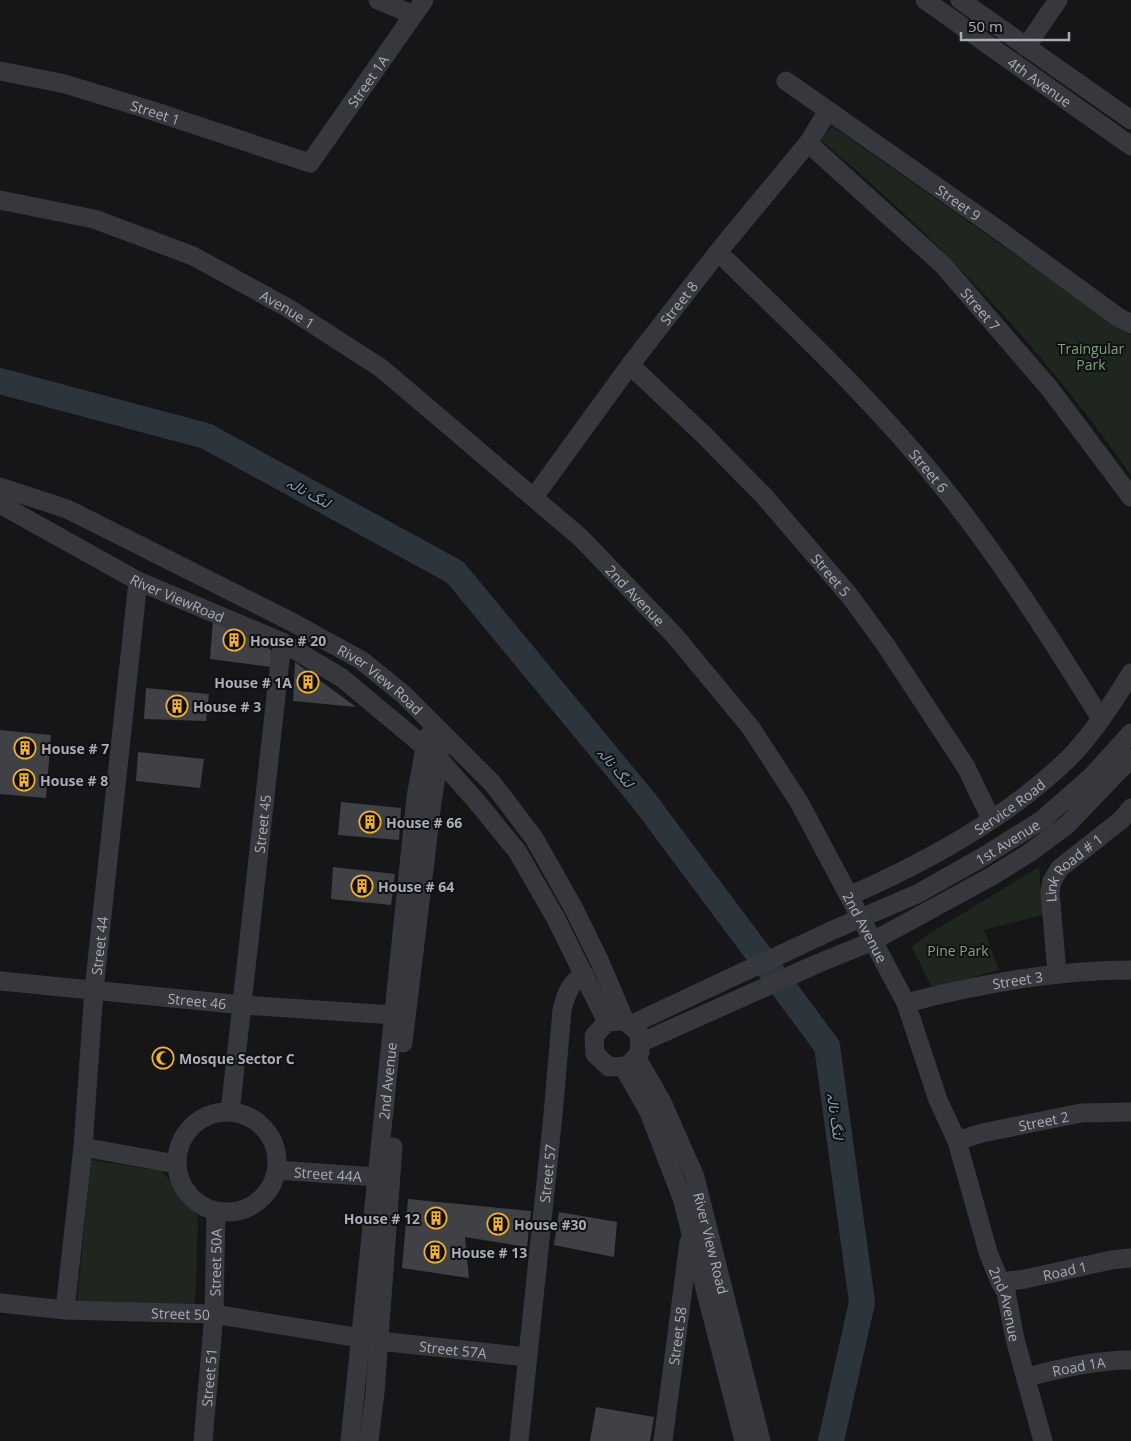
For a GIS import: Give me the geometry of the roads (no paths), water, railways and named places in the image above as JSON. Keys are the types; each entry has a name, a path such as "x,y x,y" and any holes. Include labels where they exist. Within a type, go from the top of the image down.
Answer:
{"street":[{"path":"378,0 419,7"},
{"name":"4th Avenue","path":"925,0 1131,146"},
{"name":"4th Avenue","path":"960,0 1131,120"},
{"path":"1026,47 1058,0"},
{"name":"Street 1A","path":"310,163 419,7"},
{"name":"Street 1","path":"0,72 74,87 310,163"},
{"name":"Street 9","path":"786,81 1000,231 1118,317 1131,324"},
{"name":"Street 8","path":"534,497 630,365 718,252 808,143 828,110"},
{"name":"Street 7","path":"808,143 942,265 1050,389 1131,497"},
{"name":"Avenue 1","path":"0,200 94,219 193,256 288,308 381,368 534,497"},
{"name":"Street 6","path":"718,252 873,406 920,458 1029,604 1101,719"},
{"name":"Street 5","path":"630,365 704,434 764,496 849,596 885,644 966,767 991,819"},
{"name":"2nd Avenue","path":"534,497 580,538 675,636 751,728 799,802 862,918 906,1003 938,1100 957,1141 988,1252 1006,1292 1015,1339 1043,1441"},
{"name":"River ViewRoad","path":"1,503 138,582 282,642 342,678 432,753"},
{"name":"River View Road","path":"1,503 67,509 290,621 361,660 403,694 492,784 534,838 633,1021"},
{"name":"Street 44","path":"65,1310 83,1147 94,990 138,582"},
{"name":"Street 45","path":"243,1005 282,642"},
{"name":"Service Road","path":"849,896 953,844 1030,793 1069,758 1101,719 1131,673"},
{"name":"2nd Avenue","path":"350,1441 359,1337 397,1096 432,753 431,721"},
{"name":"1st Avenue","path":"633,1021 808,941 917,894 981,858 1042,820 1091,777 1131,733"},
{"name":"2nd Avenue","path":"369,1441 379,1340 394,1015 416,798 432,753 444,735"},
{"path":"432,753 477,802 517,851 554,917 607,1022"},
{"name":"1st Avenue","path":"638,1050 819,963 873,941 984,880 1029,853 1067,824 1131,758"},
{"name":"Link Road # 1","path":"1057,973 1050,892 1052,881 1060,868 1122,825 1131,808"},
{"name":"Street 3","path":"906,1003 967,988 1057,973 1131,970"},
{"name":"Street 57","path":"519,1441 562,1010 566,995 574,981 584,974"},
{"name":"Street 46","path":"0,981 243,1005 394,1015"},
{"path":"230,1112 243,1005"},
{"path":"633,1021 639,1033 638,1050 609,1067 595,1054 594,1036 607,1022 633,1021"},
{"name":"River View Road","path":"638,1050 648,1112 682,1198 744,1441"},
{"name":"River View Road","path":"638,1050 695,1177 761,1441"},
{"path":"230,1112 246,1116 261,1124 271,1138 277,1153 277,1170 272,1186 262,1199 248,1208 232,1212 216,1211 200,1205 188,1194 180,1180 176,1164 179,1147 186,1132 198,1121 213,1114 230,1112"},
{"name":"Street 2","path":"957,1141 982,1133 1081,1113 1131,1112"},
{"path":"83,1147 176,1164"},
{"name":"Street 44A","path":"277,1170 385,1178"},
{"name":"Street 50A","path":"214,1314 216,1211"},
{"name":"Street 58","path":"664,1441 690,1231"},
{"name":"Road 1","path":"1000,1282 1025,1279 1111,1260 1131,1258"},
{"name":"Street 50","path":"0,1303 65,1310 214,1314 379,1340"},
{"name":"Street 51","path":"204,1441 214,1314"},
{"name":"Street 57A","path":"379,1340 527,1357"},
{"name":"Road 1A","path":"1026,1377 1062,1369 1118,1360 1131,1360"}],"waterway":[{"name":"لنگ نالہ","path":"0,381 206,436 455,572 645,802 827,1046 862,1302 831,1441"}],"place":[{"name":"House # 20","path":"234,640"},
{"name":"House # 1A","path":"308,682"},
{"name":"House # 3","path":"177,706"},
{"name":"House # 7","path":"25,748"},
{"name":"House # 8","path":"24,780"},
{"name":"House # 66","path":"370,822"},
{"name":"House # 64","path":"362,886"},
{"name":"Mosque Sector C","path":"163,1058"},
{"name":"House # 12","path":"436,1218"},
{"name":"House #30","path":"498,1224"},
{"name":"House # 13","path":"435,1252"}],"park label":[{"name":"Traingular Park","path":"1091,356"},
{"name":"Pine Park","path":"958,950"}]}
